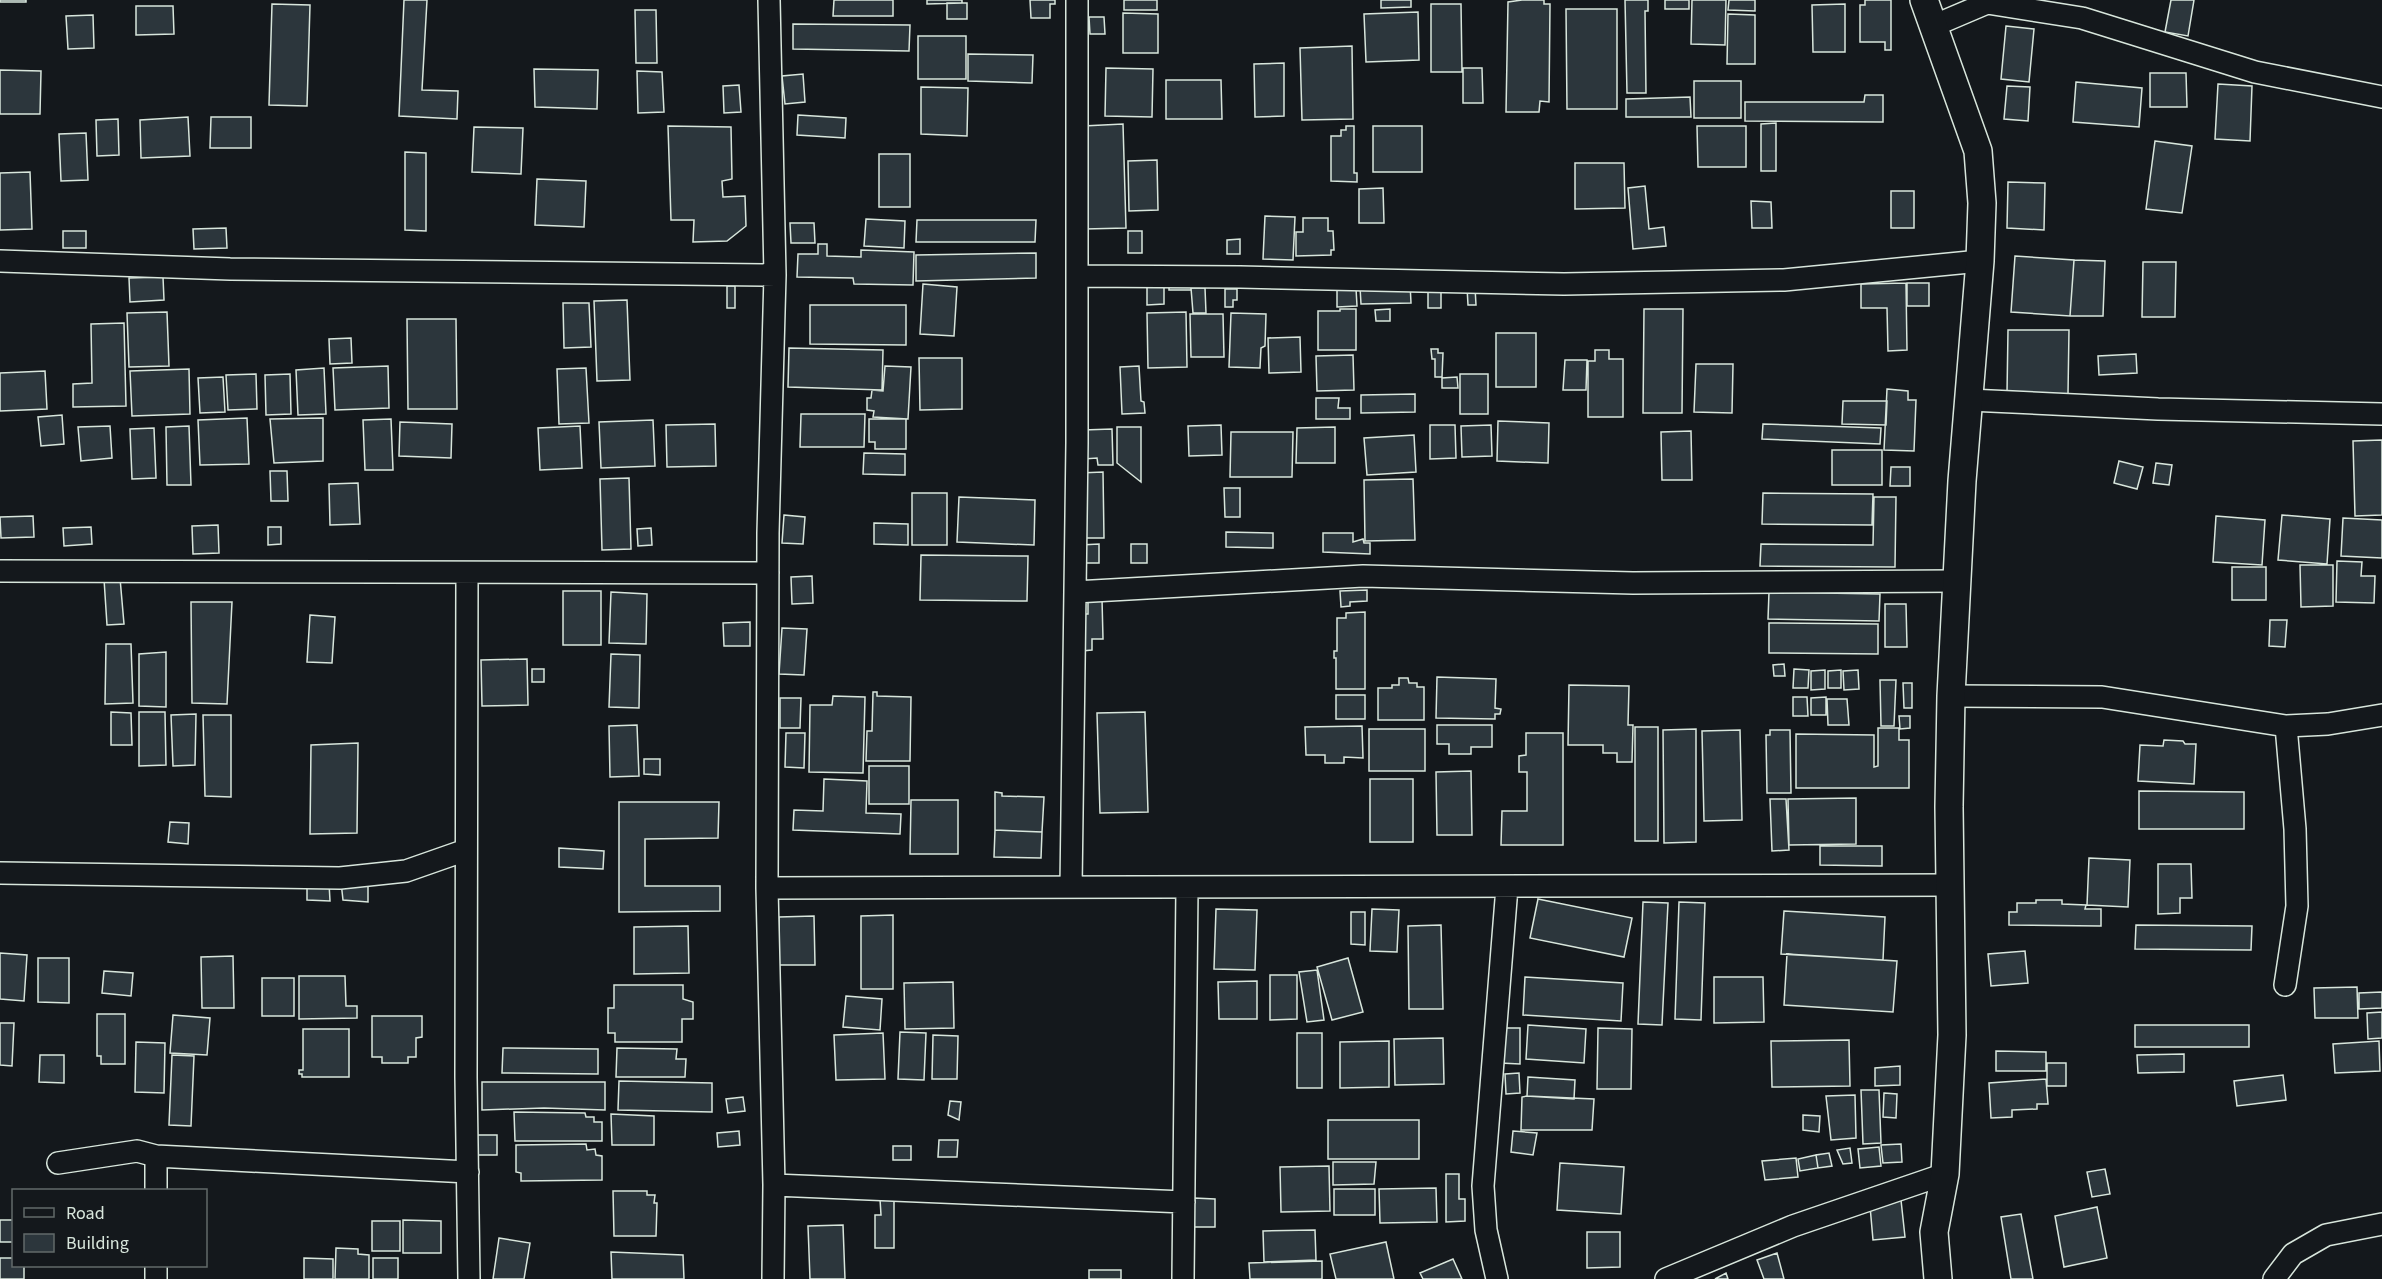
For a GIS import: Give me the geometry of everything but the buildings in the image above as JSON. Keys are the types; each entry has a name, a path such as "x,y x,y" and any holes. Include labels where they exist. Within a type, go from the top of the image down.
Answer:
{"street":[{"path":"769,0 775,275 768,573 767,888 774,1185 773,1279"},
{"path":"1071,887 1075,592 1077,0"},
{"path":"1924,0 1978,151 1982,203 1980,261 1962,481 1951,696 1952,1035 1945,1174 1934,1232 1938,1279"},
{"path":"1933,26 1987,3 1998,4 2082,18 2255,72 2382,97"},
{"path":"0,261 230,269 775,275"},
{"path":"1077,276 1564,284 1784,280 1980,261"},
{"path":"1969,400 2382,414"},
{"path":"0,571 768,573"},
{"path":"467,573 469,1279"},
{"path":"1075,592 1362,576 1633,583 1958,581"},
{"path":"1951,696 2102,697 2286,726 2328,724 2382,715"},
{"path":"2285,985 2297,906 2295,829 2286,726"},
{"path":"0,873 340,878 406,871 466,850"},
{"path":"767,888 1950,885"},
{"path":"1497,1279 1486,1230 1483,1186 1507,887"},
{"path":"1183,1279 1187,888"},
{"path":"58,1163 137,1151 156,1156 468,1172"},
{"path":"156,1156 156,1189"},
{"path":"1666,1279 1793,1226 1945,1174"},
{"path":"774,1185 1184,1202"},
{"path":"2274,1279 2292,1254 2326,1235 2382,1224"}]}
